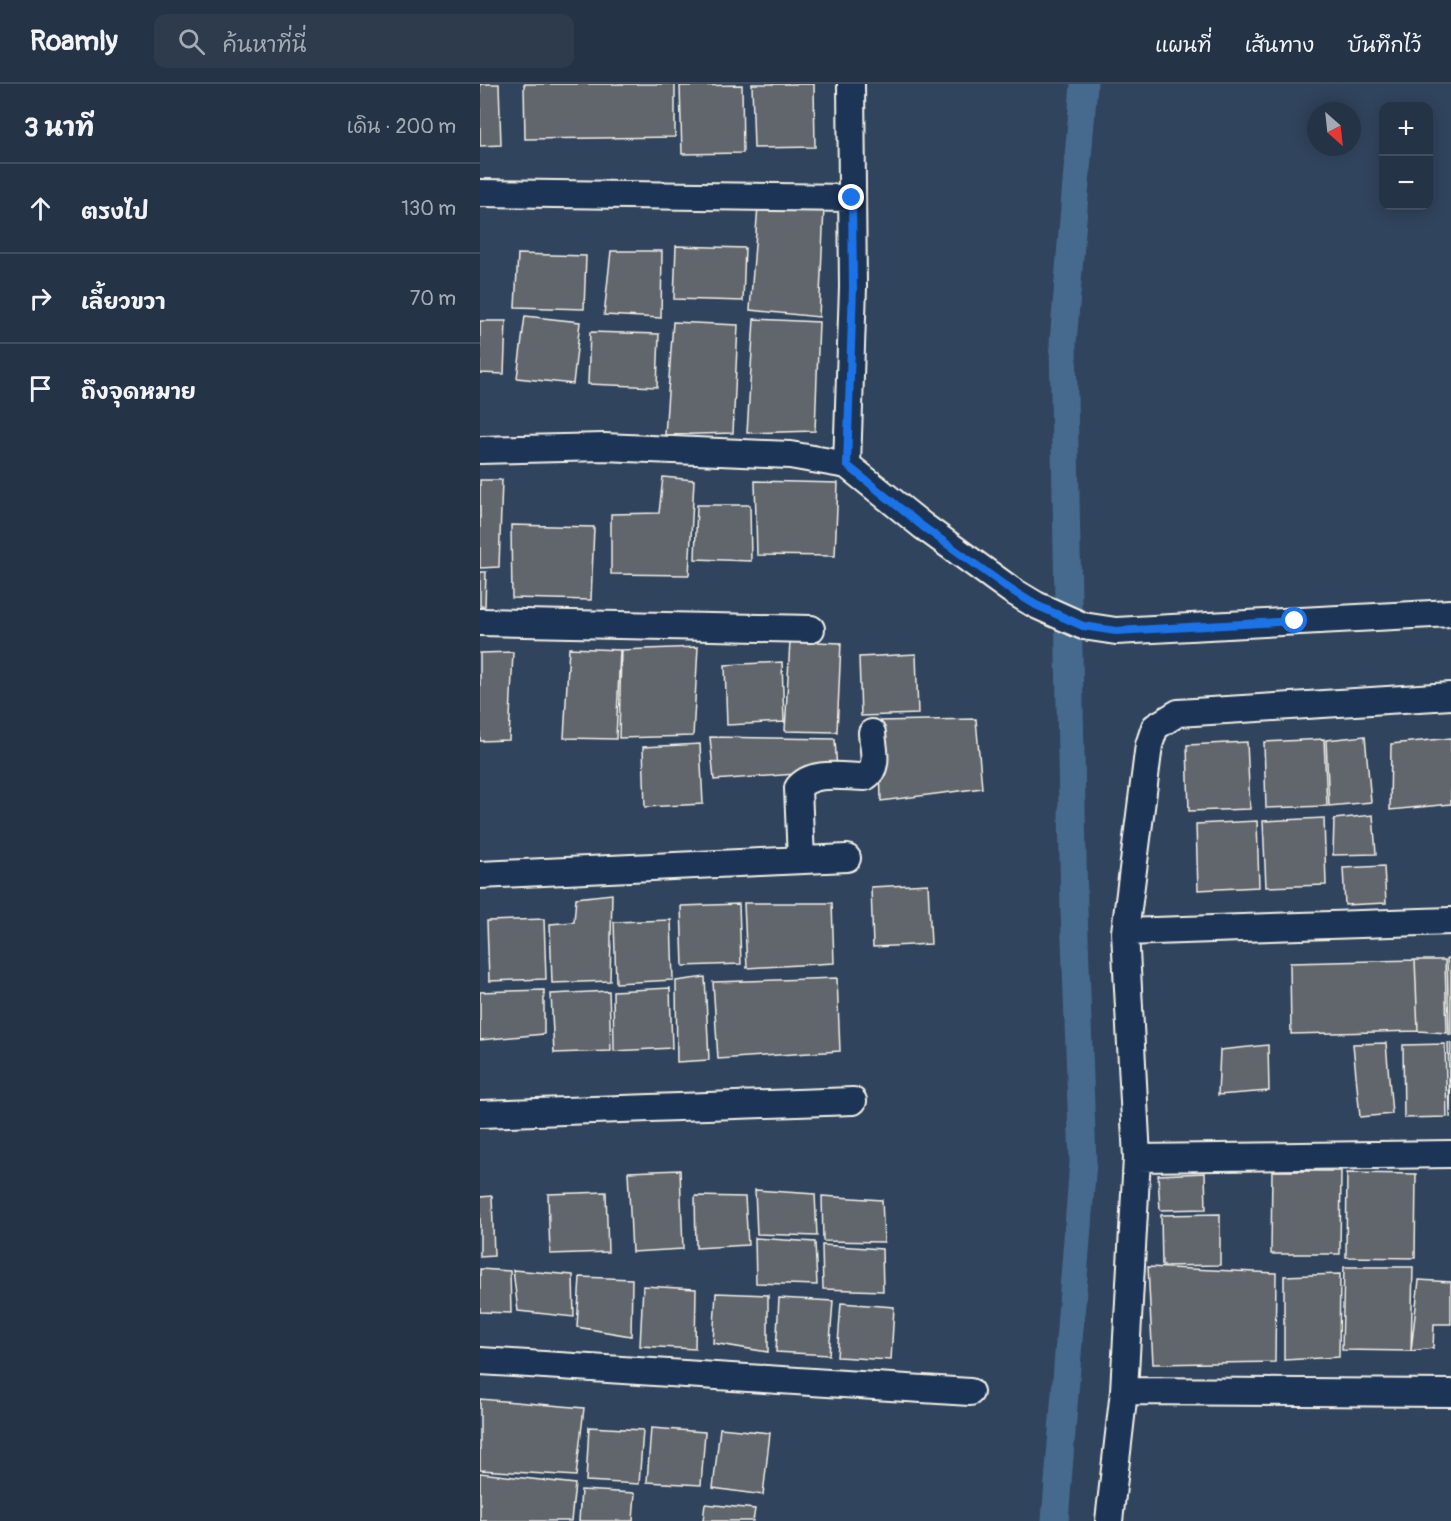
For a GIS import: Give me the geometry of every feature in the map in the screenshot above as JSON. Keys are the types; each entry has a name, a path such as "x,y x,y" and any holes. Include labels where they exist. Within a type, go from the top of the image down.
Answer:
{"street":[{"path":"847,465 853,287 851,84"},
{"path":"480,193 852,198"},
{"path":"480,450 604,447 790,455 847,465 922,526 1011,590 1036,605 1083,626 1116,631 1451,613"},
{"path":"480,622 811,629"},
{"path":"1109,1521 1124,1390 1137,1158 1125,932 1149,745 1155,727 1178,713 1451,696"},
{"path":"801,860 798,788 812,777 865,777 871,774 874,767 872,733"},
{"path":"480,875 847,858"},
{"path":"1125,932 1451,921"},
{"path":"480,1114 853,1101"},
{"path":"1137,1158 1451,1154"},
{"path":"480,1361 970,1392"},
{"path":"1124,1390 1451,1393"}],"building":[{"path":"480,84 499,84 501,145 480,146"},
{"path":"524,84 675,84 675,137 525,139"},
{"path":"752,84 814,84 815,147 754,148"},
{"path":"742,85 743,153 682,154 680,86"},
{"path":"758,206 824,208 819,317 750,310"},
{"path":"676,246 745,248 743,301 674,299"},
{"path":"611,251 662,251 661,318 604,315"},
{"path":"518,254 586,256 584,309 515,307"},
{"path":"525,316 580,322 573,384 517,378"},
{"path":"754,319 819,322 815,431 747,433"},
{"path":"480,321 506,321 504,374 480,373"},
{"path":"673,322 738,325 733,433 665,435"},
{"path":"590,332 659,334 657,387 588,384"},
{"path":"663,477 694,480 689,575 611,574 611,514 659,513"},
{"path":"480,480 502,480 499,567 480,568"},
{"path":"755,481 838,483 835,556 757,555"},
{"path":"697,505 750,505 751,561 695,559"},
{"path":"511,525 594,527 591,600 512,598"},
{"path":"480,572 486,572 485,606 480,606"},
{"path":"790,641 841,643 837,732 785,731"},
{"path":"698,647 693,736 619,738 621,650"},
{"path":"569,648 620,650 616,739 564,738"},
{"path":"513,652 509,740 480,741 480,653"},
{"path":"916,654 918,714 861,716 859,657"},
{"path":"782,662 784,722 727,725 725,665"},
{"path":"976,719 982,788 881,801 879,721"},
{"path":"1365,736 1371,802 1329,806 1326,740"},
{"path":"710,737 835,739 837,771 714,780"},
{"path":"1451,738 1451,804 1390,810 1391,744"},
{"path":"1324,739 1327,806 1266,808 1264,742"},
{"path":"1247,742 1250,809 1189,811 1187,745"},
{"path":"700,744 703,804 645,807 643,747"},
{"path":"1373,815 1376,854 1333,855 1334,819"},
{"path":"1324,818 1326,885 1266,887 1263,821"},
{"path":"1257,821 1259,887 1198,890 1196,824"},
{"path":"1384,866 1386,903 1345,905 1343,868"},
{"path":"928,884 931,944 873,947 871,887"},
{"path":"612,894 610,981 552,983 550,924 574,922 576,898"},
{"path":"744,903 832,903 834,963 747,968"},
{"path":"739,904 741,964 683,966 681,906"},
{"path":"544,919 546,979 489,981 487,921"},
{"path":"671,920 673,980 616,983 614,922"},
{"path":"1447,958 1451,958 1451,1035 1449,1035"},
{"path":"1415,960 1418,1031 1291,1034 1290,963"},
{"path":"1415,960 1445,960 1447,1033 1418,1031"},
{"path":"705,977 709,1060 677,1062 676,981"},
{"path":"837,978 840,1051 718,1059 713,982"},
{"path":"670,988 672,1048 614,1051 613,991"},
{"path":"544,990 544,1034 480,1040 480,992"},
{"path":"609,991 611,1051 554,1053 551,994"},
{"path":"1386,1043 1392,1114 1360,1117 1353,1044"},
{"path":"1448,1043 1451,1043 1450,1118"},
{"path":"1445,1044 1447,1117 1404,1118 1403,1045"},
{"path":"1268,1045 1269,1091 1218,1095 1220,1050"},
{"path":"680,1170 683,1249 632,1252 628,1172"},
{"path":"1272,1171 1341,1171 1340,1254 1271,1254"},
{"path":"1205,1173 1206,1209 1160,1210 1158,1175"},
{"path":"1347,1173 1416,1174 1415,1258 1346,1257"},
{"path":"755,1190 815,1194 817,1236 757,1234"},
{"path":"606,1192 608,1252 550,1254 548,1194"},
{"path":"492,1196 494,1256 480,1257 480,1197"},
{"path":"695,1196 745,1197 748,1245 696,1248"},
{"path":"822,1196 882,1200 884,1242 823,1241"},
{"path":"1220,1214 1220,1265 1162,1266 1161,1215"},
{"path":"755,1238 815,1242 817,1285 756,1283"},
{"path":"822,1245 882,1249 883,1291 823,1289"},
{"path":"1148,1267 1276,1273 1275,1362 1153,1364"},
{"path":"1344,1267 1413,1267 1411,1351 1342,1350"},
{"path":"480,1269 510,1271 511,1313 480,1312"},
{"path":"513,1270 573,1275 574,1317 518,1311"},
{"path":"1340,1274 1339,1357 1284,1360 1284,1276"},
{"path":"580,1277 632,1279 631,1336 577,1327"},
{"path":"1419,1280 1451,1282 1451,1324 1434,1324 1433,1348 1411,1351"},
{"path":"643,1286 696,1289 695,1349 640,1346"},
{"path":"716,1293 768,1295 768,1352 713,1343"},
{"path":"779,1298 833,1301 829,1355 776,1352"},
{"path":"841,1303 894,1307 891,1360 837,1357"},
{"path":"480,1399 584,1408 576,1476 480,1470"},
{"path":"589,1427 643,1430 639,1484 586,1481"},
{"path":"651,1428 705,1432 701,1485 647,1482"},
{"path":"720,1428 770,1433 763,1495 713,1488"},
{"path":"480,1473 575,1484 571,1521 480,1521"},
{"path":"581,1490 635,1493 633,1521 579,1521"},
{"path":"705,1504 755,1509 753,1521 703,1521"}],"waterway":[{"path":"1055,1521 1083,1162 1074,910 1063,343 1084,84"}],"route":[{"path":"852,198 853,287 847,465 922,526 1011,590 1036,605 1083,626 1116,631 1295,621"}]}
